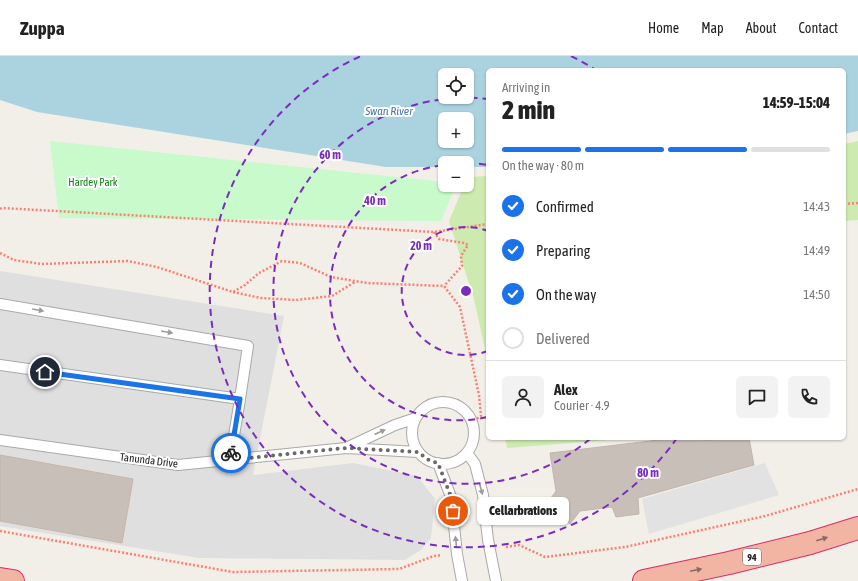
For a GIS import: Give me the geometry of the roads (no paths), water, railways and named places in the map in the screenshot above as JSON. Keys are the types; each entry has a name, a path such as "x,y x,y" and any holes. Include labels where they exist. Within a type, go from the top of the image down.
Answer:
{"highway":[{"name":"94","path":"644,581 729,563 810,543 858,528"},
{"path":"0,579 12,581"}],"lane":[{"path":"0,304 248,346 230,460"},
{"path":"0,365 240,399"},
{"path":"440,401 450,402 460,406 468,413 474,430 474,438 467,453 459,460 448,464 430,461 418,452 414,444 412,426 416,418 422,410 430,404 440,401"},
{"name":"Tanunda Drive","path":"346,448 395,425 416,418"},
{"name":"Tanunda Drive","path":"0,440 178,465 346,448 418,452"},
{"path":"467,453 475,464 483,495 488,540 496,581"},
{"path":"438,463 451,497 457,554 462,581"}],"water":[{"name":"Swan River","path":"0,56 858,56 858,131 846,134 846,68 486,68 486,167 474,167 474,156 438,156 438,167 386,167 37,112 0,100"}],"place":[{"name":"Cellarbrations","path":"453,511"}],"park label":[{"name":"Hardey Park","path":"93,182"}]}
